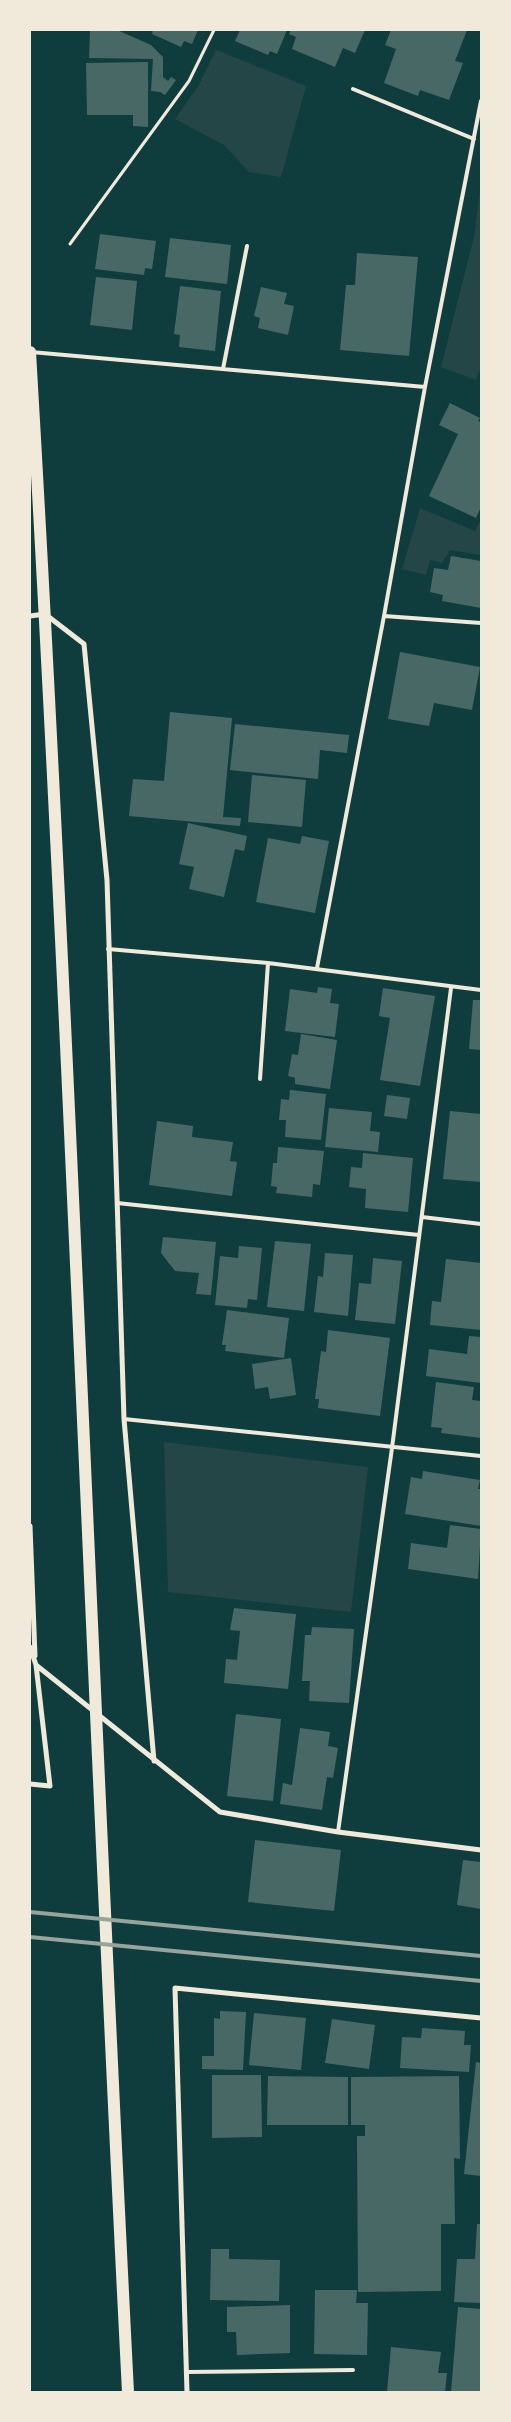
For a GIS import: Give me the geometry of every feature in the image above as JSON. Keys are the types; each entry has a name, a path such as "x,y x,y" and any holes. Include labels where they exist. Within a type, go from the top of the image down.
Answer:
{"main road":[{"path":"30,352 45,614 108,2002 128,2392"}],"street":[{"path":"30,616 45,614 84,644 107,880 124,1419 154,1761"},
{"path":"30,1526 36,1665 50,1786 30,1784"},
{"path":"30,1647 36,1665 220,1812 338,1832 481,1850"},
{"path":"187,2392 175,1988 481,2018"}],"lane":[{"path":"353,89 474,139"},
{"path":"317,968 384,616 425,387 481,101"},
{"path":"223,369 247,246"},
{"path":"30,352 425,387"},
{"path":"384,616 481,623"},
{"path":"108,949 268,962 451,988 481,990"},
{"path":"260,1079 268,962"},
{"path":"338,1832 392,1448 451,988"},
{"path":"117,1203 419,1235"},
{"path":"422,1217 481,1224"},
{"path":"124,1419 481,1456"},
{"path":"186,2372 353,2370"}],"path":[{"path":"70,244 189,81 214,30"}],"shaded area":[{"path":"216,50 306,86 281,177 249,172 224,145 175,119 199,85"},
{"path":"481,183 481,367 476,380 441,367 474,237"},
{"path":"420,508 475,531 481,519 481,555 450,550 442,563 430,560 426,575 402,569"},
{"path":"164,1442 368,1467 351,1612 168,1592"}],"building":[{"path":"90,30 117,30 151,45 163,57 163,77 168,81 171,77 176,80 165,95 160,92 151,91 153,59 89,58"},
{"path":"153,30 198,30 192,44 184,41 181,47 152,34"},
{"path":"240,30 287,30 277,54 270,51 268,55 235,41"},
{"path":"291,30 365,30 355,53 343,48 335,67 292,49 296,37 289,34"},
{"path":"391,30 467,30 455,61 463,63 449,100 420,90 418,96 384,83 396,49 385,45"},
{"path":"148,62 148,127 133,126 133,115 87,115 86,63"},
{"path":"100,234 156,241 152,269 145,268 144,275 95,269"},
{"path":"170,238 231,245 227,284 165,277"},
{"path":"357,253 418,257 409,356 340,350 346,285 355,285"},
{"path":"96,277 137,281 132,330 90,325"},
{"path":"180,286 221,291 215,351 179,347 180,335 174,334"},
{"path":"261,287 287,293 284,304 294,306 288,335 258,328 260,318 254,316"},
{"path":"450,403 480,418 478,421 481,422 481,507 476,518 429,496 458,434 439,425"},
{"path":"451,556 481,561 481,608 442,601 443,595 430,592 434,568 448,570"},
{"path":"400,652 480,667 472,710 434,703 429,726 388,719"},
{"path":"170,712 232,718 223,817 241,818 240,826 129,816 133,779 164,781"},
{"path":"235,724 349,735 347,753 320,750 318,779 230,770"},
{"path":"252,775 306,780 302,827 248,822"},
{"path":"188,823 247,836 244,851 235,849 224,897 189,889 194,867 179,864"},
{"path":"302,836 329,841 315,913 256,902 268,838 300,844"},
{"path":"318,987 332,989 330,1003 339,1004 335,1037 285,1031 290,989 317,993"},
{"path":"383,988 435,996 420,1086 380,1080 390,1018 379,1016"},
{"path":"473,1000 481,1000 481,1050 469,1049"},
{"path":"301,1034 337,1040 330,1089 295,1084 295,1078 288,1076 292,1054 298,1055"},
{"path":"290,1090 326,1094 321,1140 285,1137 286,1120 279,1120 281,1099 289,1100"},
{"path":"387,1095 410,1098 407,1119 384,1116"},
{"path":"329,1108 372,1112 370,1131 380,1132 378,1152 325,1147"},
{"path":"450,1111 481,1114 481,1182 443,1179"},
{"path":"157,1121 193,1126 192,1137 233,1142 230,1161 237,1162 232,1196 149,1185"},
{"path":"278,1147 324,1151 320,1185 313,1184 312,1197 276,1193 277,1187 271,1186 273,1163 277,1163"},
{"path":"363,1153 413,1158 408,1212 365,1208 366,1189 349,1187 351,1167 362,1168"},
{"path":"163,1237 216,1242 211,1295 196,1294 199,1273 175,1271 161,1253"},
{"path":"275,1241 311,1244 304,1311 267,1307"},
{"path":"239,1246 262,1248 257,1300 248,1299 247,1308 215,1305 220,1256 238,1258"},
{"path":"325,1253 353,1255 348,1316 314,1312 318,1276 323,1277"},
{"path":"373,1258 402,1261 395,1324 355,1320 359,1283 371,1284"},
{"path":"446,1259 481,1263 481,1330 430,1325 432,1301 441,1302"},
{"path":"227,1310 289,1318 284,1358 225,1351 226,1345 222,1345"},
{"path":"328,1330 390,1338 380,1416 318,1408 319,1399 315,1399 321,1351 326,1352"},
{"path":"469,1336 481,1337 481,1383 426,1376 429,1349 467,1354"},
{"path":"291,1358 296,1395 270,1399 268,1387 255,1389 252,1364"},
{"path":"436,1382 474,1387 472,1400 481,1401 481,1438 441,1433 442,1428 431,1427"},
{"path":"423,1471 480,1480 478,1489 481,1489 481,1526 405,1514 411,1477 422,1479"},
{"path":"450,1525 481,1529 478,1579 408,1569 411,1543 447,1548"},
{"path":"234,1608 296,1614 288,1689 224,1683 226,1659 237,1660 240,1631 230,1630"},
{"path":"312,1627 354,1629 349,1703 309,1701 310,1681 302,1681 305,1635 311,1635"},
{"path":"236,1714 281,1719 273,1801 227,1796"},
{"path":"300,1728 330,1732 328,1746 338,1748 333,1778 327,1777 322,1810 280,1804 283,1783 292,1785"},
{"path":"255,1840 341,1850 334,1911 248,1902"},
{"path":"463,1860 481,1862 481,1909 457,1905"},
{"path":"220,2011 246,2012 243,2070 202,2069 202,2056 214,2056 214,2018 220,2019"},
{"path":"254,2013 306,2018 301,2070 249,2065"},
{"path":"332,2019 375,2025 369,2069 325,2063"},
{"path":"422,2028 465,2031 464,2045 471,2045 469,2072 400,2068 402,2037 421,2038"},
{"path":"476,2062 481,2063 481,2176 464,2174"},
{"path":"212,2075 261,2075 262,2137 212,2138"},
{"path":"268,2076 348,2077 348,2125 267,2125"},
{"path":"459,2076 460,2159 454,2158 455,2224 441,2224 441,2291 358,2292 357,2136 365,2136 365,2125 351,2125 351,2077"},
{"path":"477,2224 481,2224 481,2303 454,2302 457,2259 475,2259"},
{"path":"211,2249 229,2249 229,2259 280,2260 279,2301 210,2300"},
{"path":"315,2290 357,2290 356,2303 368,2303 367,2355 314,2354"},
{"path":"290,2305 290,2353 237,2355 236,2332 227,2332 227,2307"},
{"path":"458,2307 481,2309 481,2392 451,2392"},
{"path":"391,2347 441,2352 438,2373 447,2373 445,2392 387,2392"}],"railway":[{"path":"30,1912 481,1956"},
{"path":"30,1937 481,1981"}]}
